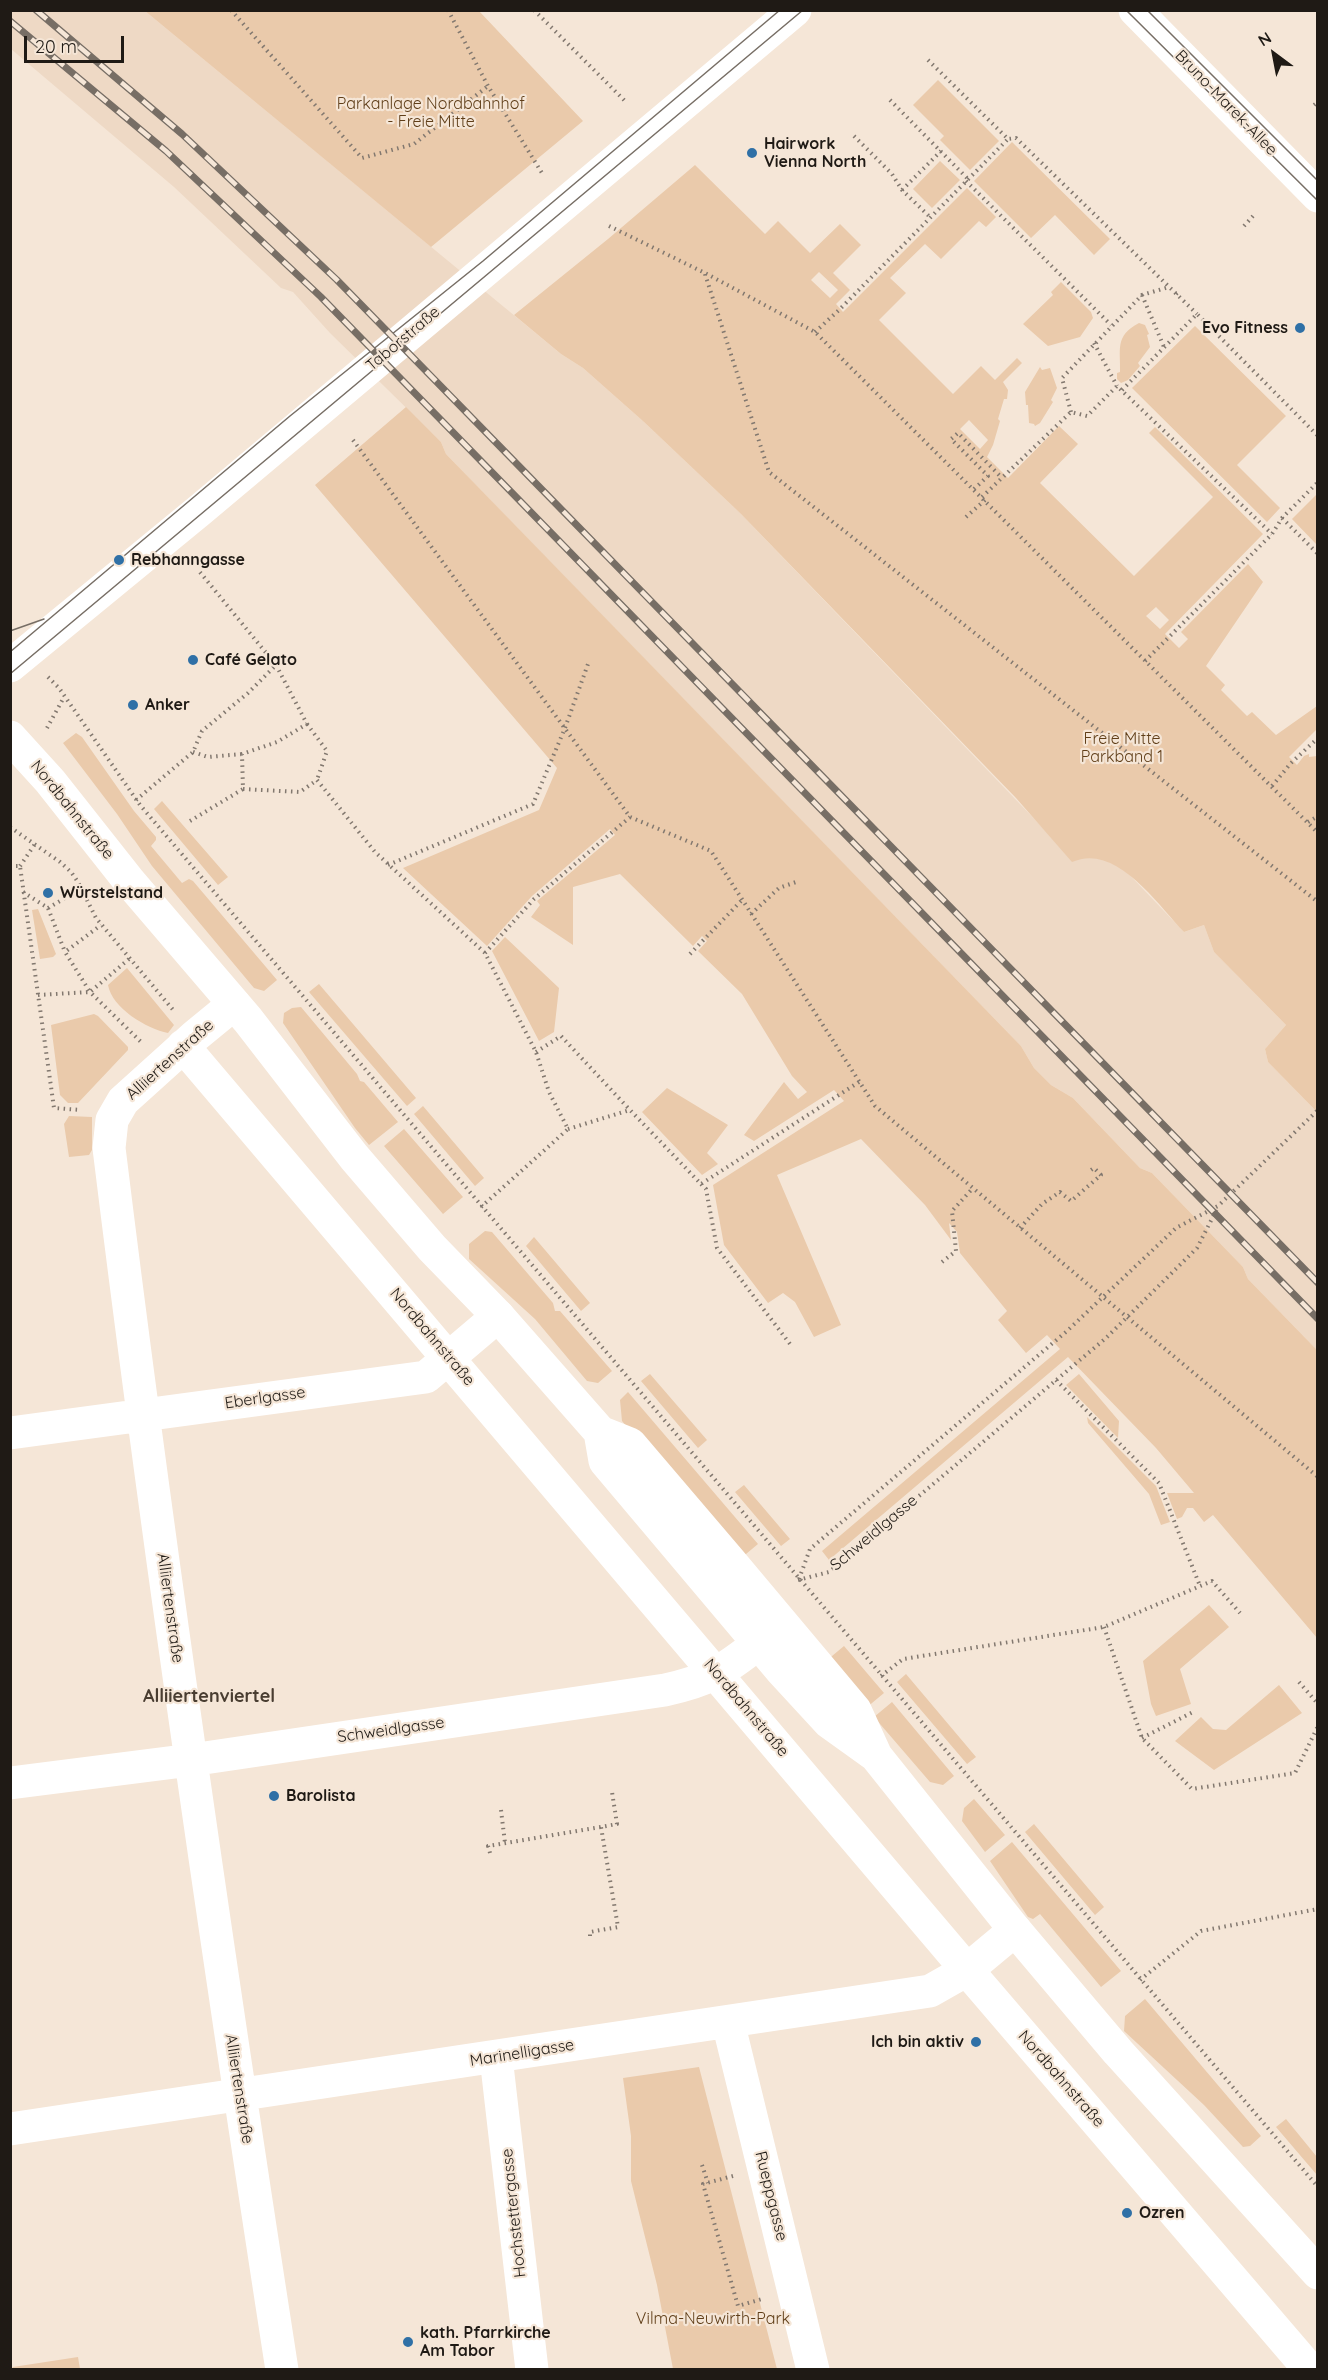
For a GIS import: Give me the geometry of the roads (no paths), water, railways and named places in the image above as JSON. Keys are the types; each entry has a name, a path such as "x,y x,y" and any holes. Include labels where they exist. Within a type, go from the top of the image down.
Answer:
{"street":[{"name":"Taborstraße","path":"10,666 210,502 795,10"},
{"name":"Bruno-Marek-Allee","path":"1135,10 1317,196"},
{"name":"Nordbahnstraße","path":"10,737 48,779 129,881 234,1004 354,1157 432,1248 498,1316 600,1432 630,1444 729,1560 855,1710 876,1756 1015,1930 1118,2052 1317,2273"},
{"name":"Alliiertenstraße","path":"234,1004 140,1084 115,1112 110,1131 109,1148 142,1415 240,2096 282,2370"},
{"name":"Nordbahnstraße","path":"183,1046 967,1970 1310,2370"},
{"name":"Eberlgasse","path":"10,1433 426,1377 498,1316"},
{"name":"Nordbahnstraße","path":"600,1432 605,1461 759,1643 829,1722 876,1756"},
{"name":"Schweidlgasse","path":"10,1783 191,1760 665,1690 697,1683 717,1674 759,1643"},
{"name":"Marinelligasse","path":"10,2130 930,1991 967,1970 1015,1930"},
{"name":"Rueppgasse","path":"729,2022 813,2370"},
{"name":"Hochstettergasse","path":"496,2057 532,2370"}],"tram line":[{"path":"10,652 290,416 483,261 780,10"},
{"path":"10,674 803,10"},
{"path":"1126,10 1318,201"},
{"path":"1147,10 1318,181"},
{"path":"10,631 44,619"}],"railway":[{"path":"36,10 182,134 337,280 1318,1283"},
{"path":"10,21 166,151 321,297 1318,1319"}],"place":[{"name":"Hairwork Vienna North","path":"752,153"},
{"name":"Evo Fitness","path":"1300,328"},
{"name":"Rebhanngasse","path":"119,560"},
{"name":"Café Gelato","path":"193,660"},
{"name":"Anker","path":"133,705"},
{"name":"Würstelstand","path":"48,893"},
{"name":"Barolista","path":"274,1796"},
{"name":"Ich bin aktiv","path":"976,2042"},
{"name":"Ozren","path":"1127,2213"},
{"name":"kath. Pfarrkirche Am Tabor","path":"408,2342"}],"district":[{"name":"Alliiertenviertel","path":"209,1697"}],"park label":[{"name":"Parkanlage Nordbahnhof - Freie Mitte","path":"431,113"},
{"name":"Freie Mitte Parkband 1","path":"1122,748"},
{"name":"Vilma-Neuwirth-Park","path":"713,2319"}]}
